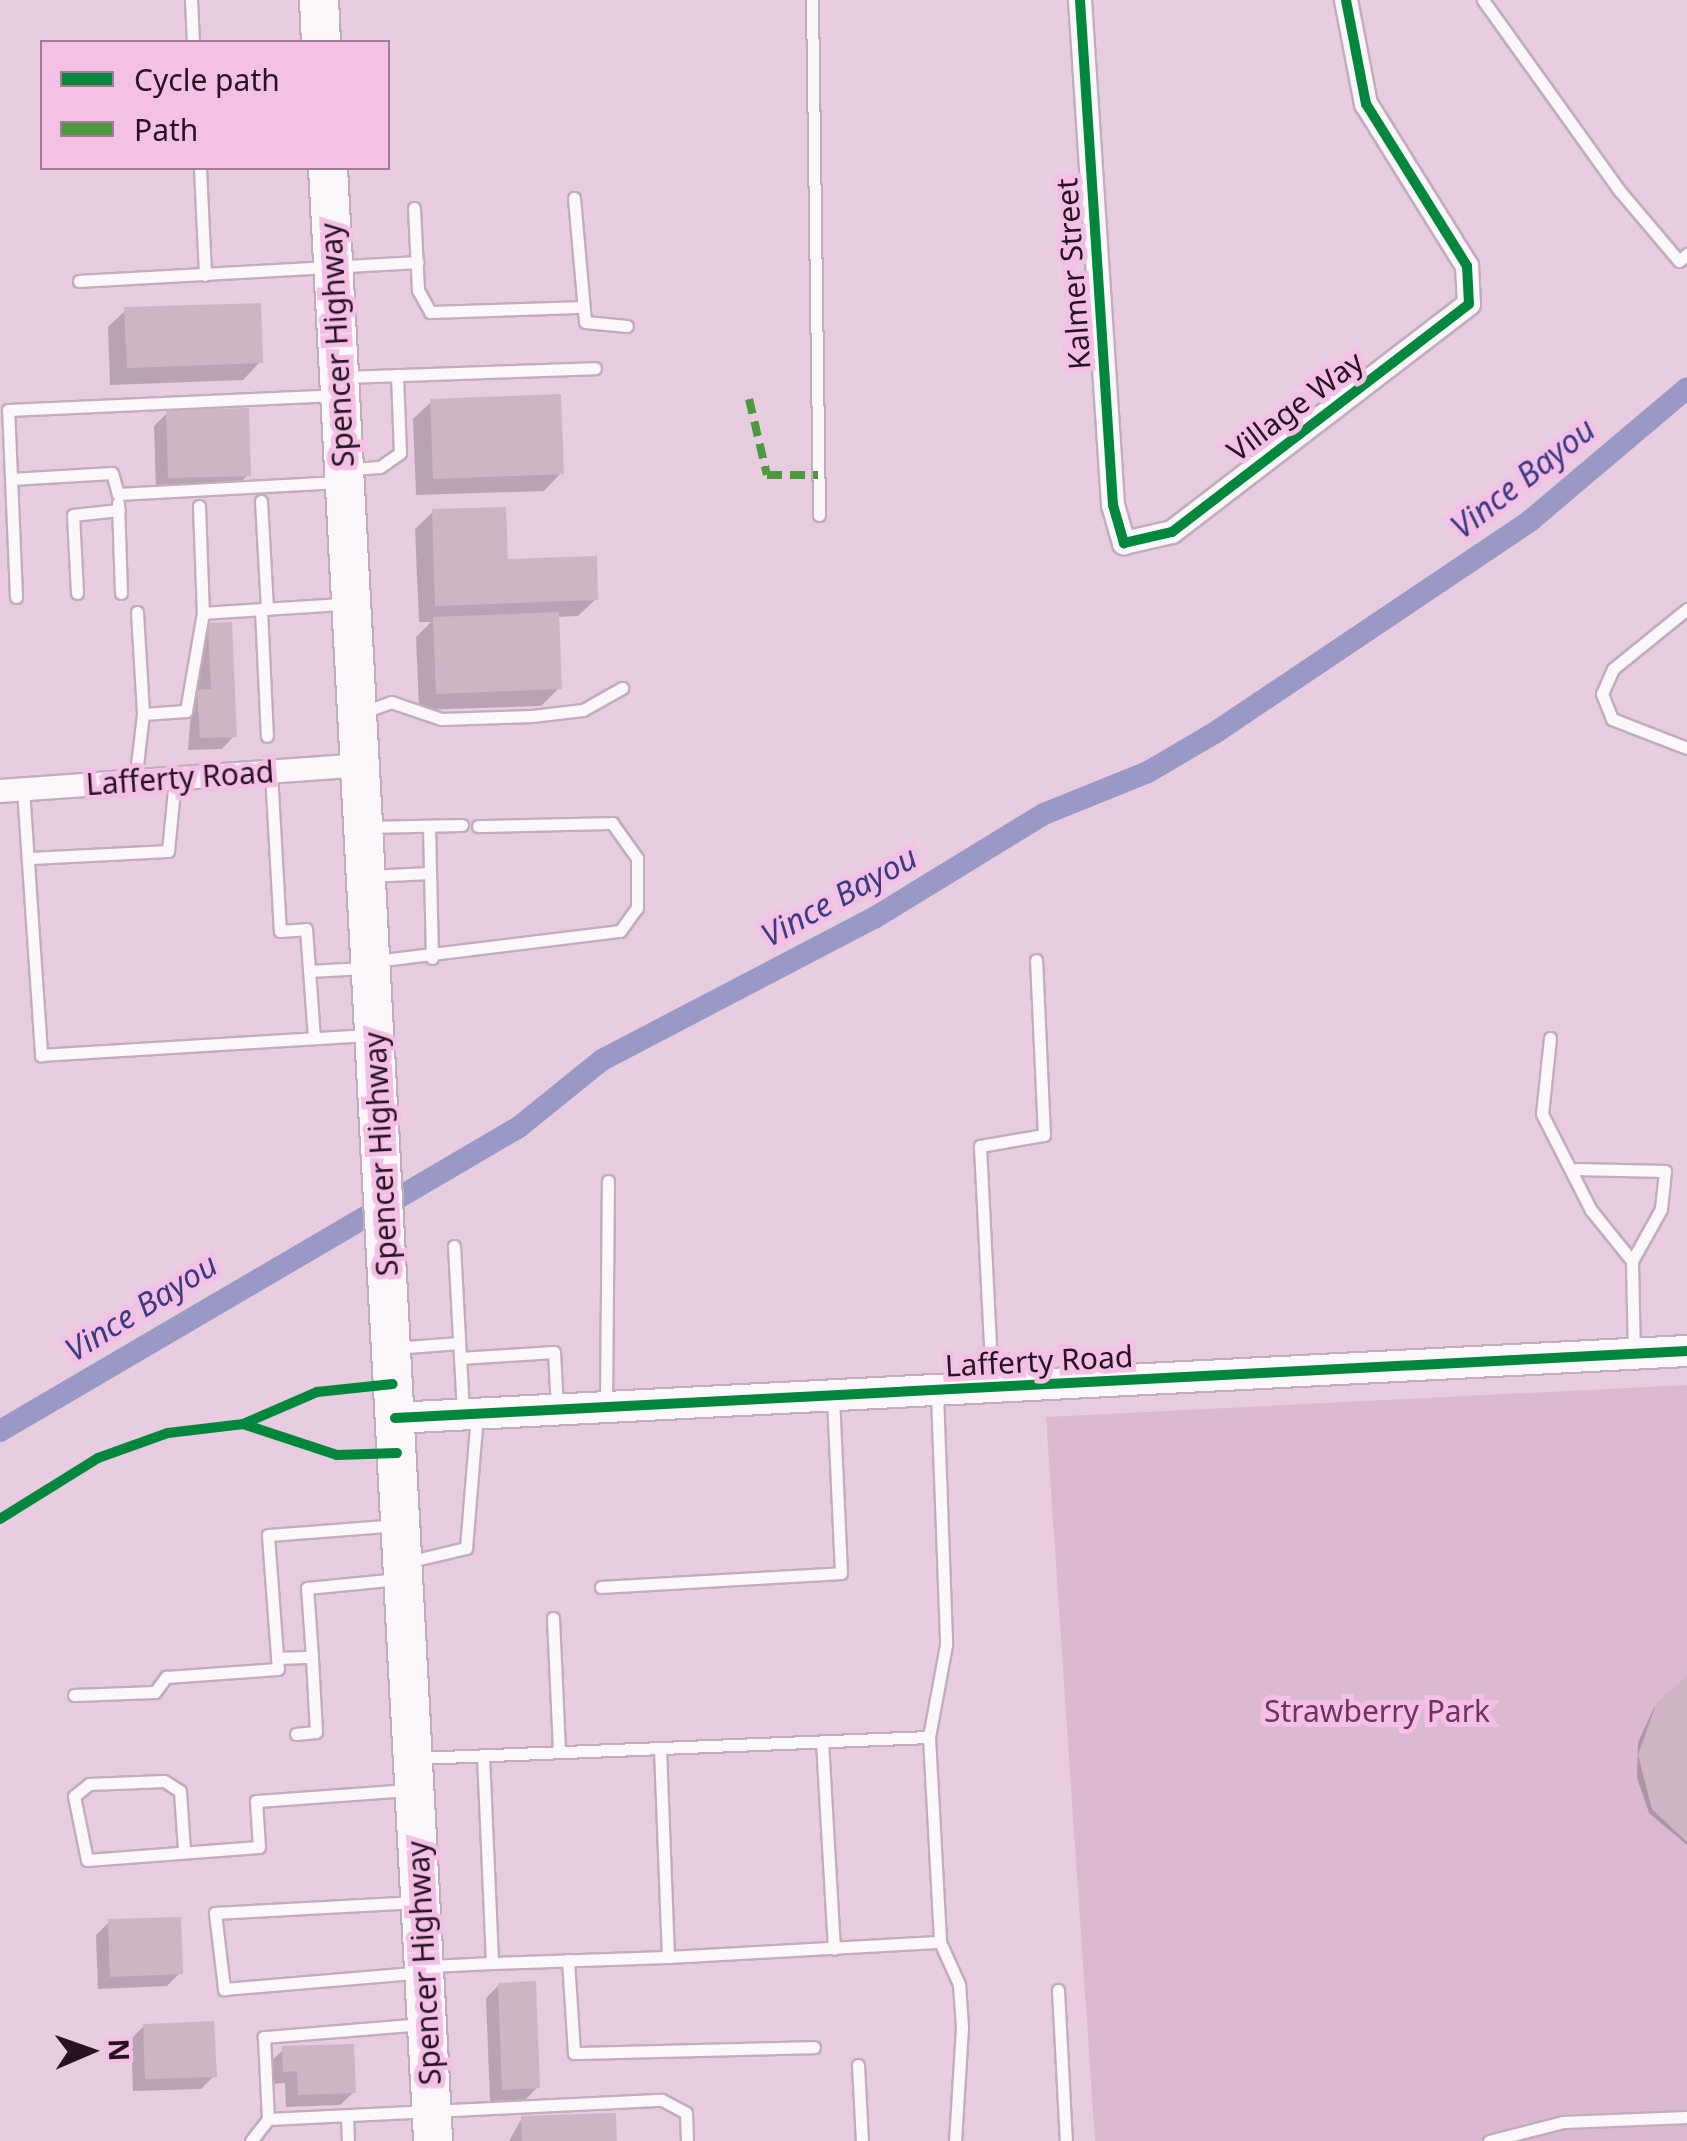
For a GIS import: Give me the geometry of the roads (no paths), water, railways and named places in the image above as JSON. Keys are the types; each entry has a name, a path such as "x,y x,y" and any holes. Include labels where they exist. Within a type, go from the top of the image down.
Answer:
{"main road":[{"path":"319,0 321,40"},
{"name":"Spencer Highway","path":"328,170 433,2127"}],"street":[{"name":"Kalmer Street","path":"1080,0 1112,505 1124,543"},
{"name":"Village Way","path":"1124,543 1172,532 1469,304 1472,282 1366,104 1346,0"},
{"name":"Lafferty Road","path":"11,790 360,766"},
{"name":"Lafferty Road","path":"394,1418 470,1411 936,1392 1687,1351"}],"lane":[{"path":"191,0 193,40"},
{"path":"812,0 819,515"},
{"path":"1483,0 1620,190 1680,261 1687,254"},
{"path":"200,170 206,275"},
{"path":"574,198 579,307 591,328 627,326"},
{"path":"414,208 417,262 430,312 579,307"},
{"path":"79,281 417,262"},
{"path":"16,597 8,410 340,386 398,375 594,368"},
{"path":"118,494 344,475 380,467 400,454 398,375"},
{"path":"11,479 112,473 118,494 122,594"},
{"path":"262,501 267,736"},
{"path":"142,714 186,711 203,613 199,506"},
{"path":"76,594 73,514 118,510"},
{"path":"203,613 351,604"},
{"path":"1687,609 1613,668 1602,694 1612,719 1687,748"},
{"path":"135,782 142,714 137,612"},
{"path":"357,714 391,702 441,719 532,716 582,710 622,688"},
{"path":"270,772 280,931 306,930 314,1038"},
{"path":"31,858 168,851 174,779"},
{"path":"11,790 31,858 41,1055 374,1035"},
{"path":"309,971 620,931 637,908 637,858 612,824 478,826"},
{"path":"363,827 462,825"},
{"path":"429,826 432,958"},
{"path":"366,876 430,873"},
{"path":"992,1389 980,1146 1044,1134 1036,960"},
{"path":"1550,1038 1542,1114 1576,1169 1592,1210 1632,1261"},
{"path":"1576,1169 1665,1171 1661,1209 1632,1261 1634,1354"},
{"path":"606,1406 608,1181"},
{"path":"74,1694 155,1692 166,1677 278,1670 268,1535 444,1560 466,1548 470,1411 460,1358 454,1246"},
{"path":"391,1348 459,1343"},
{"path":"460,1358 554,1352 557,1408"},
{"path":"936,1392 946,1646 929,1737 940,1942 961,2004 956,2141"},
{"path":"600,1587 841,1574 833,1396"},
{"path":"296,1734 316,1732 307,1588 402,1555"},
{"path":"553,1618 559,1752"},
{"path":"277,1658 312,1656"},
{"path":"184,1850 180,1792 164,1781 88,1784 74,1796 88,1860 259,1847 256,1801 413,1774 483,1755 929,1737"},
{"path":"822,1742 834,1948"},
{"path":"660,1748 668,1956"},
{"path":"483,1755 492,1963"},
{"path":"420,1902 215,1912 224,1989 492,1963 940,1942"},
{"path":"568,1960 574,2053 814,2047"},
{"path":"1058,1990 1066,2141"},
{"path":"251,2141 268,2119 264,2036 427,2024"},
{"path":"858,2065 862,2141"},
{"path":"268,2119 347,2116 433,2127 662,2100 686,2113 687,2141"},
{"path":"347,2116 348,2141"},
{"path":"1490,2141 1562,2122 1687,2117"}],"waterway":[{"name":"Vince Bayou","path":"0,1431 519,1127 602,1060 874,918 1044,814 1148,772 1216,732 1531,520 1687,388"}],"park label":[{"name":"Strawberry Park","path":"1377,1711"}]}
